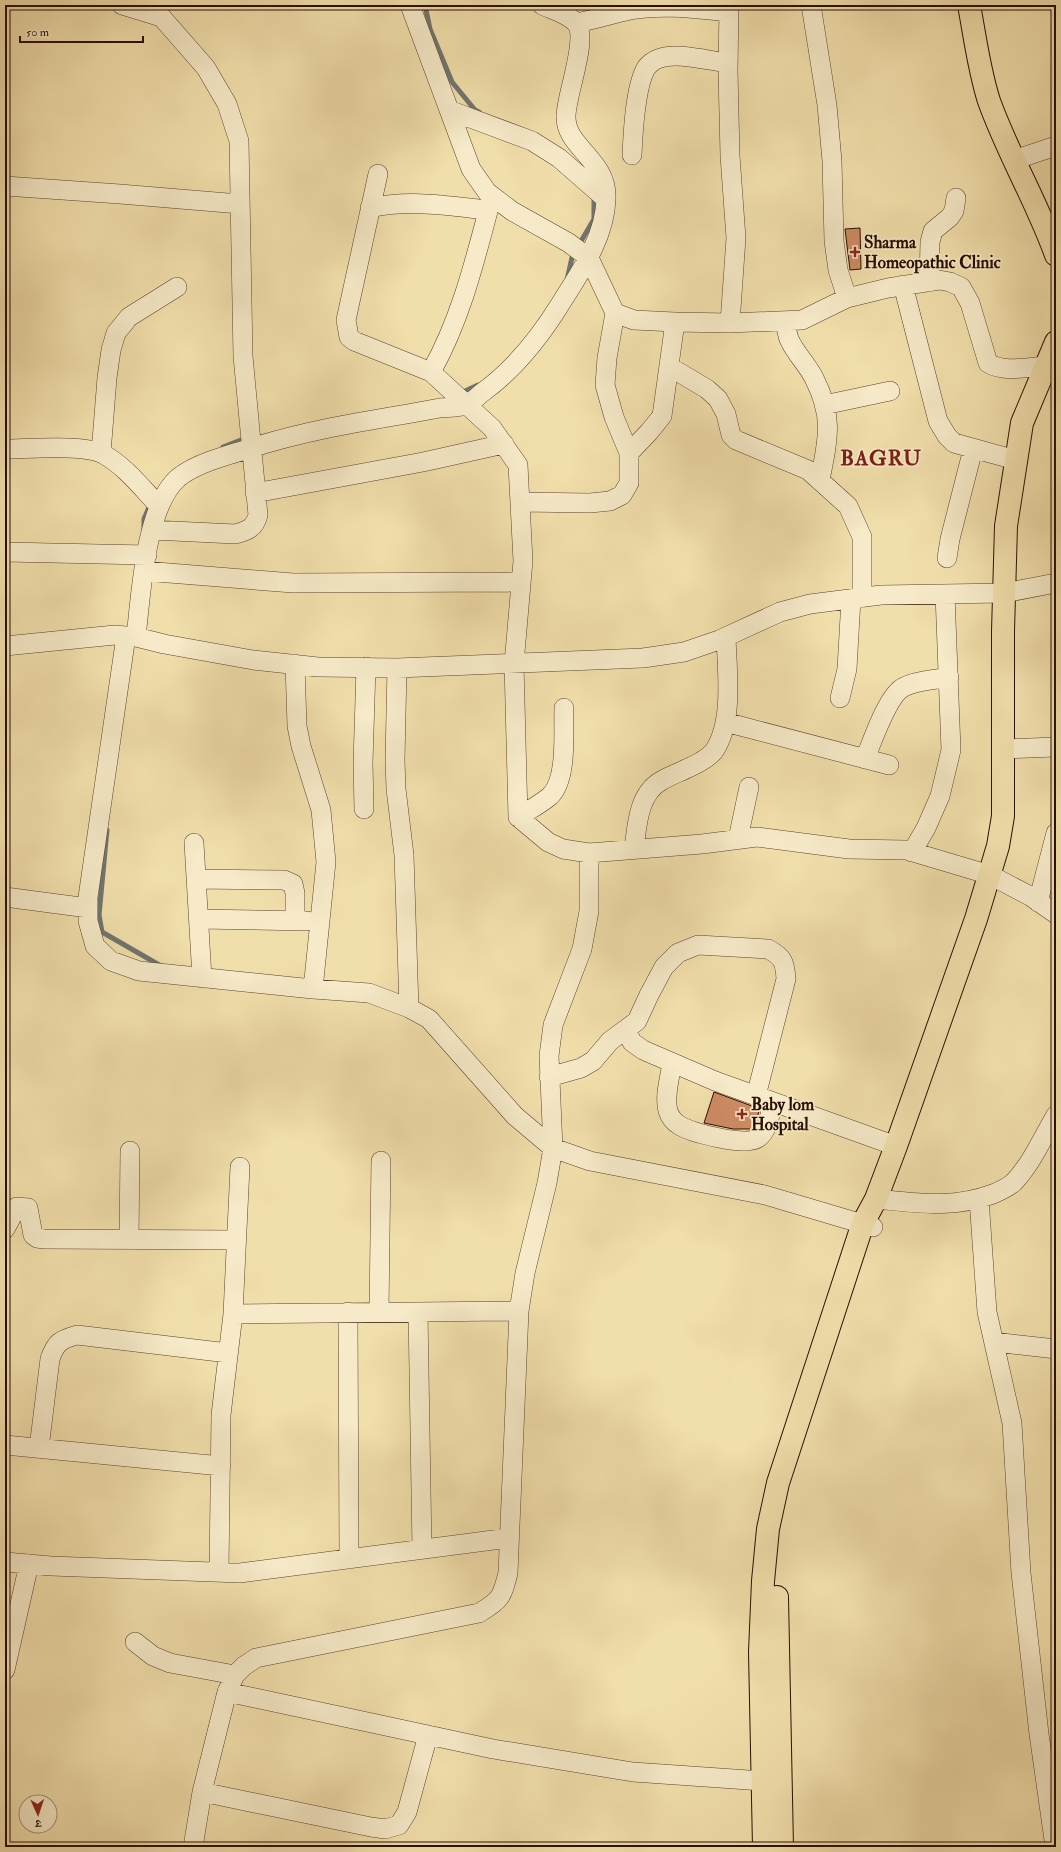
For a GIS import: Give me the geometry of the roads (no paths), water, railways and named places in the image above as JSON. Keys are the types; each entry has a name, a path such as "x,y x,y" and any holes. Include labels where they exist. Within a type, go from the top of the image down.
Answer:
{"main road":[{"path":"969,5 980,64 989,100 1014,160 1036,205 1056,255"},
{"path":"764,1847 760,1652 763,1581 768,1530 778,1483 990,876 1004,816 1004,593 1006,526 1022,423 1056,342"},
{"path":"782,1847 776,1609 782,1526 791,1477 837,1350 867,1255 871,1214"}],"street":[{"path":"122,5 156,11 206,68 227,104 239,141 243,356 257,519 256,523 248,531 235,534 152,530"},
{"path":"410,5 470,169 487,192 490,203 472,270 457,317 444,348 431,372"},
{"path":"542,5 568,17 576,23 580,30 579,48 566,115 568,127 576,143 598,167 605,183 606,199 604,216 589,258 547,325 526,353 497,382 466,405 356,422 273,440 208,461 178,478 162,499 152,530 131,636 88,897 88,921 96,946 112,961 139,971 313,989 369,993 410,1008 429,1019 515,1116 553,1148 590,1161 871,1214 947,1205 979,1199 998,1192 1014,1183 1028,1164 1056,1114"},
{"path":"811,5 828,112 832,161 834,241 838,270 847,298"},
{"path":"576,23 597,20 630,10 655,8 729,9 728,63 730,156 736,238 730,323"},
{"path":"632,155 633,133 641,79 647,66 658,58 677,56 728,63"},
{"path":"449,110 532,141 559,158 606,199"},
{"path":"1014,160 1056,146"},
{"path":"378,174 346,320 349,337 354,342 431,372 492,428 518,465 523,561 514,664 518,817 548,842 563,849 589,853 756,837 850,849 906,850 990,876 1030,896 1056,914"},
{"path":"5,186 240,204"},
{"path":"929,282 930,248 933,232 950,218 954,211 956,198"},
{"path":"370,208 390,204 490,203 512,212 569,243 589,258 615,313 607,358 605,385 614,417 629,453 629,483 622,495 610,501 590,503 520,502"},
{"path":"615,313 634,320 675,322 730,323 802,320 847,298 903,285 939,280 950,282 961,287 970,303 988,363 993,367 1001,368 1046,366"},
{"path":"903,285 938,421 947,436 954,443 1016,460"},
{"path":"101,453 107,378 111,350 116,333 129,317 176,287"},
{"path":"785,321 790,339 814,377 828,418 829,437 820,480"},
{"path":"629,453 662,416 670,367 675,322"},
{"path":"670,367 707,389 718,399 726,414 731,435 736,440 808,470 848,506 862,537 847,669 840,698"},
{"path":"824,405 890,391"},
{"path":"255,493 423,462 504,444"},
{"path":"5,449 81,449 101,453 117,463 159,506"},
{"path":"947,558 950,540 973,449"},
{"path":"5,552 146,563 293,583 521,582"},
{"path":"5,646 115,635 131,636 164,644 253,660 318,667 396,668 643,658 684,652 726,637 780,612 810,604 856,598 1004,593 1056,583"},
{"path":"912,852 926,828 940,796 951,750 945,594"},
{"path":"634,849 639,813 648,794 660,782 696,765 713,752 721,738 727,711 726,637"},
{"path":"295,664 297,726 301,746 322,810 326,862 313,989"},
{"path":"364,809 363,763 366,667"},
{"path":"396,668 394,760 404,855 410,1008"},
{"path":"865,759 880,722 894,695 903,687 918,682 949,677"},
{"path":"518,817 550,796 557,787 562,772 564,708"},
{"path":"725,722 889,765"},
{"path":"1004,749 1056,747"},
{"path":"738,839 749,787"},
{"path":"1038,902 1056,833"},
{"path":"194,843 202,978"},
{"path":"193,1847 202,1792 227,1692 235,1675 244,1666 256,1658 479,1613 493,1605 503,1594 508,1573 510,1538 519,1311 525,1273 547,1183 553,1148 549,1056 553,1025 582,949 589,911 589,853"},
{"path":"196,879 284,880 293,884 295,892 296,921"},
{"path":"5,897 88,908"},
{"path":"199,919 320,921"},
{"path":"549,1076 581,1068 594,1061 603,1052 610,1041 637,1021 648,995 664,967 678,953 698,945 768,949 778,954 786,964 786,979 765,1100 765,1132 757,1140 743,1142 726,1140 681,1126 674,1121 668,1112 667,1098 672,1063"},
{"path":"626,1030 632,1042 637,1046 715,1082 896,1146"},
{"path":"129,1240 130,1151"},
{"path":"379,1312 381,1161"},
{"path":"219,1572 221,1415 233,1314 240,1167"},
{"path":"979,1199 987,1312 1012,1423 1021,1573 1047,1734 1055,1847"},
{"path":"5,1229 13,1212 17,1207 22,1207 28,1208 33,1234 37,1238 236,1240"},
{"path":"233,1314 519,1311"},
{"path":"348,1312 349,1559"},
{"path":"418,1312 422,1549"},
{"path":"39,1448 50,1359 55,1346 64,1338 77,1335 228,1353"},
{"path":"994,1342 1056,1349"},
{"path":"5,1445 221,1466"},
{"path":"5,1562 240,1573 510,1538"},
{"path":"5,1670 29,1564"},
{"path":"135,1642 153,1656 170,1664 235,1675"},
{"path":"227,1692 493,1749 633,1772 763,1781"},
{"path":"202,1792 371,1827 385,1828 399,1825 407,1812 428,1735"}],"waterway":[{"path":"425,5 430,29 452,82 475,110 479,112"},
{"path":"580,243 594,219 594,196"},
{"path":"567,280 573,253"},
{"path":"463,392 478,385"},
{"path":"223,447 241,440"},
{"path":"144,529 144,519 150,505"},
{"path":"107,830 99,915 102,932 161,966"}],"place":[{"name":"Sharma Homeopathic Clinic","path":"855,252"},
{"name":"Baby lom Hospital","path":"742,1114"}],"district":[{"name":"BAGRU","path":"881,458"}]}
